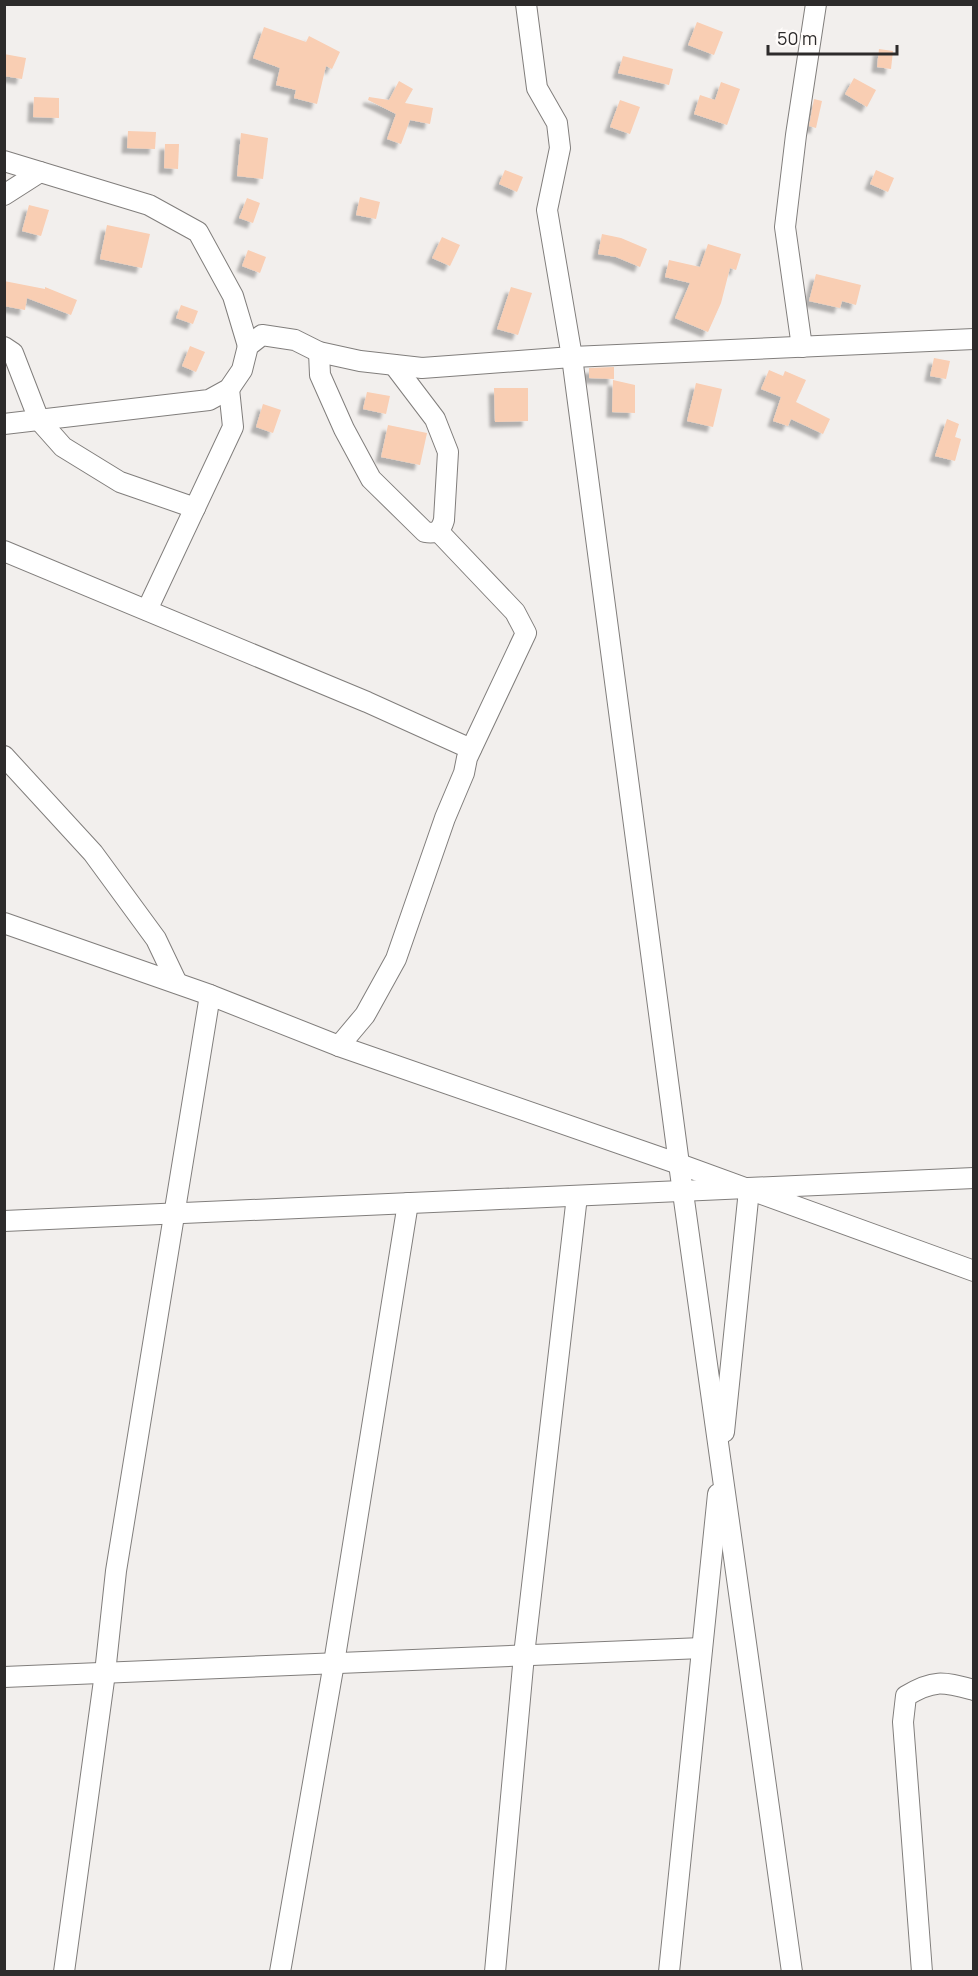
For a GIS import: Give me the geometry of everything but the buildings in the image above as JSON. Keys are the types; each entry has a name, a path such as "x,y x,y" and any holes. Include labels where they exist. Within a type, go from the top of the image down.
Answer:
{"street":[{"path":"526,4 537,88 557,123 560,148 547,210 572,357 679,1164 792,1971"},
{"path":"802,347 785,227 816,4"},
{"path":"4,160 149,205 198,232 233,296 248,346 242,370 229,389 209,400 4,424"},
{"path":"4,195 40,172"},
{"path":"248,346 262,335 295,340 319,352 360,361 422,368 572,357 974,339"},
{"path":"4,347 13,353 39,420 63,447 120,482 195,508"},
{"path":"319,352 320,375 344,429 371,479 425,532 432,533 438,531 444,520 447,452 435,419 394,365"},
{"path":"147,610 233,427 229,389"},
{"path":"339,1046 366,1015 396,959 471,749 526,633 515,612 438,531"},
{"path":"4,551 367,702 471,749"},
{"path":"4,756 93,852 156,939 177,983"},
{"path":"4,923 210,995 339,1046 679,1164 974,1271"},
{"path":"64,1971 105,1673 116,1571 210,995"},
{"path":"4,1221 175,1212 749,1190 974,1178"},
{"path":"669,1971 749,1190"},
{"path":"495,1971 524,1655 577,1196"},
{"path":"280,1971 334,1664 408,1203"},
{"path":"4,1677 702,1648"},
{"path":"922,1971 903,1722 906,1696 926,1684 950,1684 974,1690"}]}
